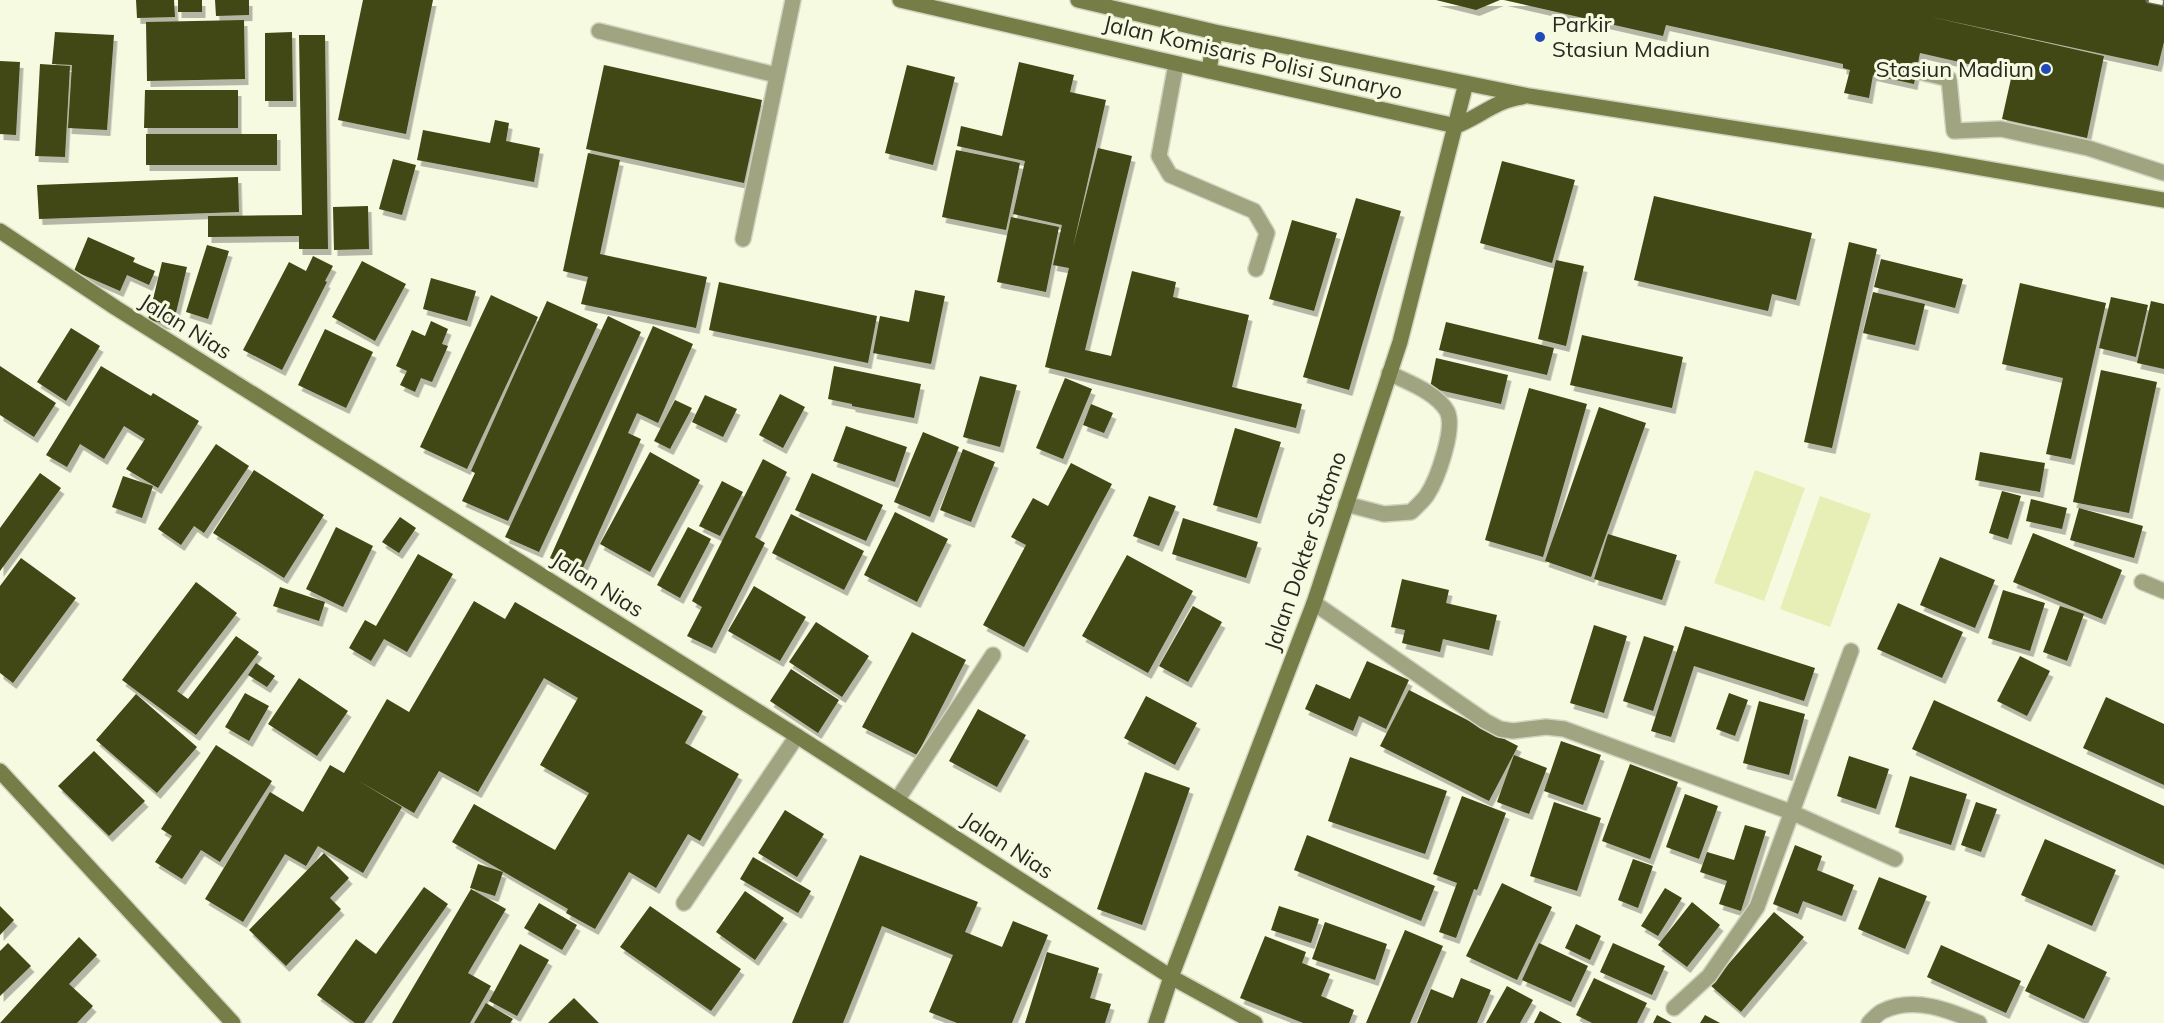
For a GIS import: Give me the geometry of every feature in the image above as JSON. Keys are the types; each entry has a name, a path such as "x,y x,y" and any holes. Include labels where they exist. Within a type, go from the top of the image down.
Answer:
{"main road":[{"name":"Jalan Komisaris Polisi Sunaryo","path":"900,0 1456,126"},
{"name":"Jalan Komisaris Polisi Sunaryo","path":"1078,0 1215,32 1529,96 1924,158 2164,200"},
{"path":"1209,71 1215,32"},
{"name":"Jalan Dokter Sutomo","path":"1156,1023 1171,977 1314,603 1400,342 1466,83"},
{"path":"1456,126 1474,119 1497,103 1529,96"},
{"name":"Jalan Nias","path":"0,231 116,308 897,800 1171,977 1255,1023"},
{"path":"0,771 233,1023"}],"street":[{"path":"743,239 793,0"},
{"path":"599,31 776,75"},
{"path":"1176,64 1159,156 1170,175 1254,211 1267,233 1256,269"},
{"path":"1916,71 1949,79 1954,130 2001,129 2088,148 2164,173"},
{"path":"1346,504 1384,514 1412,512 1427,495 1441,463 1450,431 1447,412 1432,396 1389,373"},
{"path":"2142,582 2164,591"},
{"path":"1314,603 1500,729 1513,731 1546,727 1564,729 1791,812 1895,859"},
{"path":"1674,1008 1709,976 1757,907 1851,651"},
{"path":"897,800 993,655"},
{"path":"684,903 796,736"},
{"path":"1869,1023 1881,1011 1906,1004 1929,1005 1978,1023"}],"green space":[{"path":"1755,470 1805,488 1764,601 1714,583"},
{"path":"1820,496 1871,514 1830,627 1780,609"}],"building":[{"path":"136,0 174,0 175,17 137,18"},
{"path":"178,0 202,0 202,12 178,12"},
{"path":"215,0 249,0 249,15 216,16"},
{"path":"363,0 433,0 406,134 338,120"},
{"path":"1436,0 1500,0 1476,10"},
{"name":"Stasiun Madiun","path":"1504,0 2164,0 2164,42 2158,66 1927,16 2104,56 2087,138 2002,119 2012,74 1920,53 1914,84 1873,75 1869,98 1844,93 1850,70 1843,68 1843,64 1666,25 1663,36"},
{"path":"244,20 245,79 147,81 146,22"},
{"path":"55,32 114,35 107,130 68,128 72,65 52,64"},
{"path":"292,32 293,101 265,101 265,33"},
{"path":"299,35 325,35 328,249 299,249 299,236 208,237 208,216 302,215"},
{"path":"0,61 20,62 16,135 0,134"},
{"path":"1019,62 1074,75 1070,92 1106,100 1073,247 1098,148 1132,156 1085,350 1111,356 1132,271 1176,282 1173,297 1249,315 1232,387 1302,404 1296,428 1045,367 1069,268 1053,265 1062,225 1013,214 1025,161 957,146 961,126 1002,136"},
{"path":"40,64 70,66 65,157 35,156"},
{"path":"604,65 762,100 744,183 586,149"},
{"path":"907,65 955,77 933,165 885,153"},
{"path":"145,90 238,90 238,128 144,128"},
{"path":"495,120 509,123 506,141 540,148 534,182 417,160 423,130 490,143"},
{"path":"146,134 277,134 277,165 146,165"},
{"path":"956,150 1020,163 1006,230 942,217"},
{"path":"588,153 620,160 600,254 707,277 696,328 581,304 588,277 563,271"},
{"path":"393,159 416,165 402,215 379,209"},
{"path":"1502,161 1575,180 1552,263 1480,243"},
{"path":"238,177 239,212 39,219 37,185"},
{"path":"1654,196 1812,233 1796,300 1772,294 1768,311 1634,280"},
{"path":"1356,198 1401,211 1349,390 1303,377"},
{"path":"368,206 369,249 334,250 333,207"},
{"path":"1011,217 1059,227 1046,292 997,282"},
{"path":"1292,220 1337,233 1314,311 1269,299"},
{"path":"88,237 135,258 133,262 155,271 149,285 127,275 120,291 74,271"},
{"path":"1849,242 1877,249 1832,448 1804,442"},
{"path":"207,245 229,251 208,319 186,312"},
{"path":"313,256 333,266 282,370 243,350 289,262 306,271"},
{"path":"1881,259 1963,279 1955,308 1874,287"},
{"path":"1556,260 1584,266 1566,346 1538,339"},
{"path":"362,261 406,284 375,341 332,317"},
{"path":"162,262 187,267 173,325 148,320"},
{"path":"431,278 476,291 467,321 423,309"},
{"path":"719,282 877,316 868,363 709,330"},
{"path":"2020,283 2106,303 2071,459 2046,454 2063,378 2002,364"},
{"path":"915,290 945,296 931,364 873,353 880,316 909,322"},
{"path":"1873,292 1925,304 1915,345 1863,333"},
{"path":"491,295 538,317 467,469 420,447"},
{"path":"2111,297 2148,305 2136,357 2099,348"},
{"path":"547,301 598,324 508,521 462,501 475,473 471,471"},
{"path":"2151,301 2164,304 2164,369 2137,363"},
{"path":"608,316 641,332 539,552 505,537"},
{"path":"431,321 448,329 442,344 448,346 432,382 421,378 415,392 400,385 407,371 396,366 412,330 425,336"},
{"path":"1446,322 1554,348 1547,375 1439,350"},
{"path":"653,326 693,344 658,423 637,413 628,433 641,439 581,572 550,558"},
{"path":"71,328 100,346 66,401 37,382"},
{"path":"325,329 373,352 346,408 298,385"},
{"path":"1582,335 1683,357 1672,408 1570,385"},
{"path":"1436,358 1508,375 1501,404 1430,388"},
{"path":"0,366 56,403 34,437 0,415"},
{"path":"101,366 151,396 153,393 199,421 158,488 126,469 145,439 124,426 104,459 80,444 67,467 46,455"},
{"path":"834,366 921,384 914,418 828,399"},
{"path":"2101,370 2157,382 2129,513 2073,502"},
{"path":"980,376 1017,385 1000,447 963,437"},
{"path":"1065,378 1092,389 1063,459 1036,448"},
{"path":"1529,388 1587,404 1543,557 1485,540"},
{"path":"780,394 805,407 783,448 759,435"},
{"path":"705,395 737,409 723,437 692,422"},
{"path":"675,400 692,408 670,449 654,441"},
{"path":"1091,404 1113,413 1104,433 1083,425"},
{"path":"1599,407 1646,423 1591,577 1545,561"},
{"path":"846,426 907,447 895,482 833,461"},
{"path":"1235,428 1281,442 1257,518 1213,505"},
{"path":"923,432 959,447 930,517 894,502"},
{"path":"216,444 249,466 204,533 194,526 181,545 158,529"},
{"path":"963,449 995,462 971,522 940,510"},
{"path":"650,452 700,480 650,572 600,544"},
{"path":"1980,452 2045,463 2040,492 1975,480"},
{"path":"763,459 787,472 755,537 765,543 712,648 687,636 702,607 692,601"},
{"path":"1071,463 1112,484 1024,647 983,625 1026,545 1011,537 1033,498 1048,506"},
{"path":"254,470 324,515 284,578 213,533"},
{"path":"40,473 61,488 0,571 0,528"},
{"path":"812,473 883,505 866,541 795,510"},
{"path":"123,476 153,486 142,518 112,507"},
{"path":"722,481 743,492 720,536 699,526"},
{"path":"2002,491 2021,496 2008,539 1989,533"},
{"path":"1149,496 1176,506 1159,546 1133,536"},
{"path":"2031,499 2067,508 2062,529 2026,521"},
{"path":"2079,508 2143,526 2134,558 2070,540"},
{"path":"895,512 948,539 917,602 864,575"},
{"path":"791,514 864,551 844,590 772,553"},
{"path":"400,517 416,528 399,553 382,542"},
{"path":"1183,518 1258,542 1246,578 1172,554"},
{"path":"336,527 373,546 343,607 306,589"},
{"path":"688,527 711,539 680,598 657,585"},
{"path":"2033,533 2122,570 2102,619 2013,582"},
{"path":"1608,534 1677,555 1662,600 1594,579"},
{"path":"418,554 453,574 407,652 384,639 371,661 349,648 365,620 376,626"},
{"path":"1127,555 1193,591 1148,673 1082,636"},
{"path":"1940,557 1995,580 1975,628 1920,605"},
{"path":"21,558 76,598 13,683 0,673 0,586"},
{"path":"1402,579 1449,590 1446,603 1497,615 1489,650 1443,639 1440,652 1402,643 1405,630 1391,627"},
{"path":"196,582 237,613 177,691 188,699 236,636 259,652 196,735 122,680"},
{"path":"754,586 806,617 780,661 728,631"},
{"path":"280,587 325,602 319,621 273,606"},
{"path":"2003,590 2045,603 2030,651 1988,638"},
{"path":"474,601 505,619 515,602 703,711 685,743 739,774 700,841 688,834 656,888 629,872 595,929 566,913 568,909 452,842 474,804 555,850 589,793 540,765 578,698 544,678 478,792 439,771 414,813 357,780 402,807 363,873 318,846 306,866 285,854 243,922 205,899 270,792 303,812 330,765 344,773 387,699 409,712"},
{"path":"1898,603 1963,632 1942,678 1877,649"},
{"path":"1193,606 1222,622 1188,682 1159,666"},
{"path":"2060,606 2084,614 2067,661 2043,652"},
{"path":"816,622 869,656 842,697 789,662"},
{"path":"1594,625 1627,636 1604,713 1570,703"},
{"path":"1685,626 1815,668 1804,701 1694,666 1671,737 1651,731"},
{"path":"912,632 966,660 917,755 862,727"},
{"path":"1644,636 1674,646 1653,711 1623,701"},
{"path":"2020,656 2050,671 2027,716 1997,701"},
{"path":"1367,661 1409,680 1386,729 1359,716 1353,731 1305,709 1316,684 1350,699"},
{"path":"256,663 275,676 267,687 248,675"},
{"path":"791,669 839,700 818,733 770,701"},
{"path":"299,678 348,711 317,756 268,724"},
{"path":"1409,690 1518,746 1489,801 1380,746"},
{"path":"245,693 269,706 249,741 225,727"},
{"path":"1729,693 1748,700 1735,736 1716,729"},
{"path":"136,694 197,747 157,793 96,740"},
{"path":"1146,696 1197,723 1175,765 1124,738"},
{"path":"2106,697 2164,724 2164,785 2083,748"},
{"path":"1934,700 2164,806 2164,865 1912,749"},
{"path":"1759,701 1805,714 1789,775 1743,763"},
{"path":"978,709 1026,735 997,787 949,761"},
{"path":"1561,741 1601,755 1583,805 1544,791"},
{"path":"216,745 272,781 220,862 201,850 182,879 155,862 172,836 161,829"},
{"path":"94,751 145,801 109,836 58,786"},
{"path":"1514,755 1547,768 1529,814 1497,802"},
{"path":"1849,756 1889,769 1876,809 1837,796"},
{"path":"1350,757 1447,791 1425,854 1328,821"},
{"path":"1630,764 1678,782 1650,859 1602,841"},
{"path":"1145,772 1190,788 1142,925 1097,909"},
{"path":"1910,776 1967,794 1951,845 1895,827"},
{"path":"1685,794 1718,806 1699,859 1666,847"},
{"path":"1462,796 1506,813 1456,938 1439,932 1457,883 1433,874"},
{"path":"1554,802 1601,818 1577,891 1530,876"},
{"path":"1976,802 1997,809 1981,852 1961,845"},
{"path":"785,810 824,834 797,877 758,853"},
{"path":"1745,825 1766,831 1741,911 1719,904 1727,881 1700,872 1707,852 1734,860"},
{"path":"1307,835 1435,886 1421,921 1294,870"},
{"path":"2045,839 2116,870 2092,926 2021,895"},
{"path":"1795,845 1822,856 1817,870 1854,885 1842,916 1803,901 1798,914 1773,904"},
{"path":"324,853 349,878 330,898 341,909 286,966 249,930"},
{"path":"860,855 978,902 965,932 1002,947 1013,921 1048,935 1012,1023 957,1023 929,1012 953,955 882,926 843,1023 792,1023"},
{"path":"753,857 811,891 798,913 740,879"},
{"path":"1633,859 1653,866 1638,908 1618,900"},
{"path":"478,864 503,872 495,896 470,888"},
{"path":"1879,877 1927,896 1905,949 1858,929"},
{"path":"1502,883 1552,907 1517,980 1466,956"},
{"path":"424,887 448,904 364,1023 355,1023 317,995 356,939 376,954"},
{"path":"1665,888 1682,898 1658,936 1641,926"},
{"path":"471,889 506,909 468,973 491,986 470,1023 392,1023"},
{"path":"745,891 784,918 755,960 716,932"},
{"path":"1692,902 1720,925 1687,967 1658,945"},
{"path":"539,903 577,925 562,950 524,928"},
{"path":"0,906 14,920 0,935"},
{"path":"650,906 741,969 711,1011 620,947"},
{"path":"1279,906 1319,919 1311,943 1271,930"},
{"path":"1774,912 1804,937 1741,1012 1710,985"},
{"path":"1325,922 1387,944 1375,980 1312,959"},
{"path":"1576,924 1601,936 1590,960 1565,948"},
{"path":"1405,930 1443,946 1410,1023 1366,1023"},
{"path":"1265,936 1306,952 1302,963 1330,974 1321,996 1354,1010 1349,1023 1303,1023 1240,998"},
{"path":"79,937 97,955 69,984 93,1006 77,1023 0,1023"},
{"path":"8,943 31,966 0,996 0,951"},
{"path":"1539,943 1588,966 1571,1002 1522,980"},
{"path":"1613,943 1665,966 1652,995 1600,972"},
{"path":"520,944 549,960 517,1016 489,1001"},
{"path":"2048,944 2107,972 2084,1019 2025,991"},
{"path":"1941,945 2021,981 2006,1013 1927,977"},
{"path":"1047,952 1099,968 1090,998 1111,1004 1105,1023 1025,1023"},
{"path":"1461,978 1491,990 1477,1023 1417,1023 1431,989 1453,998"},
{"path":"1594,978 1647,1003 1637,1023 1592,1023 1576,1015"},
{"path":"1507,986 1533,1000 1520,1023 1486,1023"},
{"path":"574,998 599,1023 548,1023 551,1020"},
{"path":"486,1003 513,1019 510,1023 474,1023"},
{"path":"1540,1011 1562,1023 1534,1023"},
{"path":"1657,1015 1672,1023 1653,1023"},
{"path":"1705,1015 1720,1023 1700,1023"}],"railway":[{"path":"2149,0 2164,3"}],"place":[{"name":"Parkir Stasiun Madiun","path":"1540,37"},
{"name":"Stasiun Madiun","path":"2046,69"}]}
